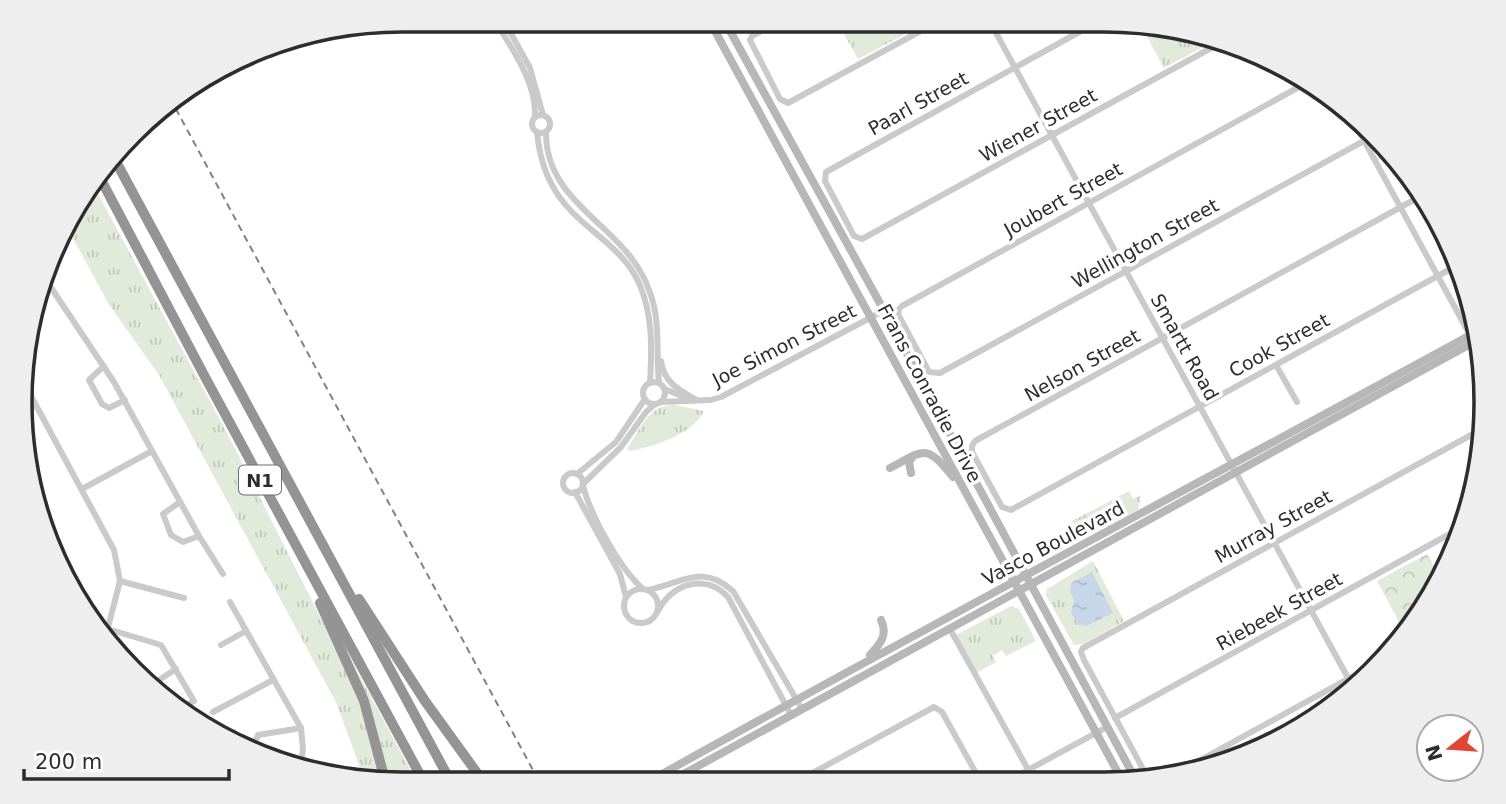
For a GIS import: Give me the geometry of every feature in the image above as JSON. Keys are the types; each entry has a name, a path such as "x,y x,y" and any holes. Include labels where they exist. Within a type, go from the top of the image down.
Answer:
{"highway":[{"name":"N1","path":"118,165 446,772"},
{"name":"N1","path":"103,183 419,772"},
{"path":"205,377 345,658 370,719 383,772"},
{"path":"326,551 425,701 476,772"}],"main road":[{"name":"Frans Conradie Drive","path":"716,32 1117,772"},
{"name":"Frans Conradie Drive","path":"731,32 1131,772"},
{"name":"Vasco Boulevard","path":"666,772 1014,581 1234,469 1469,343"},
{"path":"890,468 922,452 935,456 966,493"},
{"path":"911,473 909,462 913,456"},
{"name":"Vasco Boulevard","path":"687,772 1031,585 1234,469"},
{"path":"863,662 883,639 881,620"}],"street":[{"path":"502,32 526,78 534,103 535,117 532,124 537,132 541,161 553,188 573,213 611,245 638,281 650,323 650,383 644,390 645,399 616,442 577,474"},
{"path":"510,32 530,68 543,115 550,123 546,132 549,160 563,188 581,209 624,246 644,277 655,306 661,367 671,384 698,400"},
{"path":"760,32 750,40 780,99 788,103 919,32"},
{"name":"Smartt Road","path":"996,32 1348,679"},
{"name":"Paarl Street","path":"866,237 860,240 854,236 825,181 826,172 1079,32"},
{"name":"Wiener Street","path":"866,237 1212,48"},
{"name":"Joubert Street","path":"933,374 928,370 899,316 900,308 1299,87"},
{"path":"535,117 543,115"},
{"path":"537,132 546,132"},
{"name":"Wellington Street","path":"933,374 940,373 1366,140"},
{"path":"1369,143 1466,326"},
{"name":"Nelson Street","path":"1007,510 1002,507 972,452 974,443 1414,200"},
{"name":"Cook Street","path":"1007,510 1450,269"},
{"path":"50,286 125,400 199,536 223,574"},
{"name":"Joe Simon Street","path":"658,403 721,397 883,311"},
{"path":"659,347 659,383"},
{"path":"1276,365 1297,402"},
{"path":"104,366 89,380 102,404 109,408 125,400"},
{"path":"575,492 621,447 646,412 665,396 665,389 659,383 650,383"},
{"name":"Joe Simon Street","path":"665,389 679,396 698,400"},
{"path":"32,398 114,550 120,581 108,628"},
{"path":"645,399 658,403"},
{"path":"32,407 36,405"},
{"name":"Murray Street","path":"1115,718 1080,652 1086,646 1473,434"},
{"path":"82,489 152,451"},
{"path":"658,611 658,601 626,572 588,503 582,478 577,474 570,474 564,481 566,489 575,492 620,574 626,597 624,611 635,623 648,622 654,618 670,594 686,585 706,583 722,591 735,609 791,715"},
{"path":"180,502 163,514 172,535 183,542 199,536"},
{"name":"Riebeek Street","path":"1115,718 1450,534"},
{"path":"626,597 633,590 667,586 696,575 715,578 725,584 733,591 802,709"},
{"path":"120,581 184,598"},
{"path":"230,603 301,729 302,759"},
{"path":"109,629 161,645 194,701 188,705"},
{"path":"950,629 1028,770"},
{"path":"221,645 246,631"},
{"path":"158,681 176,669"},
{"path":"1201,760 1353,676"},
{"path":"213,712 273,680"},
{"path":"815,772 934,708 942,712 975,772"},
{"path":"1115,718 1143,770"},
{"path":"1024,772 1107,727"},
{"path":"255,742 258,735 301,729"}],"green space":[{"path":"843,32 909,32 858,59"},
{"path":"1146,34 1206,46 1164,68"},
{"path":"97,192 225,429 338,652 362,708 379,772 361,770 337,704 159,375 108,303 71,235"},
{"path":"675,405 704,411 691,426 672,438 639,449 627,449 651,413"},
{"path":"1129,491 1133,499 1141,495 1138,510 1082,538 1072,521"},
{"path":"1427,554 1435,568 1400,625 1377,581"},
{"path":"1093,561 1124,621 1083,644 1074,645 1046,595 1047,589"},
{"path":"1011,606 1019,609 1036,641 1006,656 1002,650 993,655 996,662 976,673 956,635"},
{"path":"344,647 412,772 386,772"}],"water":[{"path":"1092,572 1113,613 1086,626 1078,624 1071,613 1074,600 1070,592 1071,583"}],"railway":[{"path":"176,108 534,772"}]}
